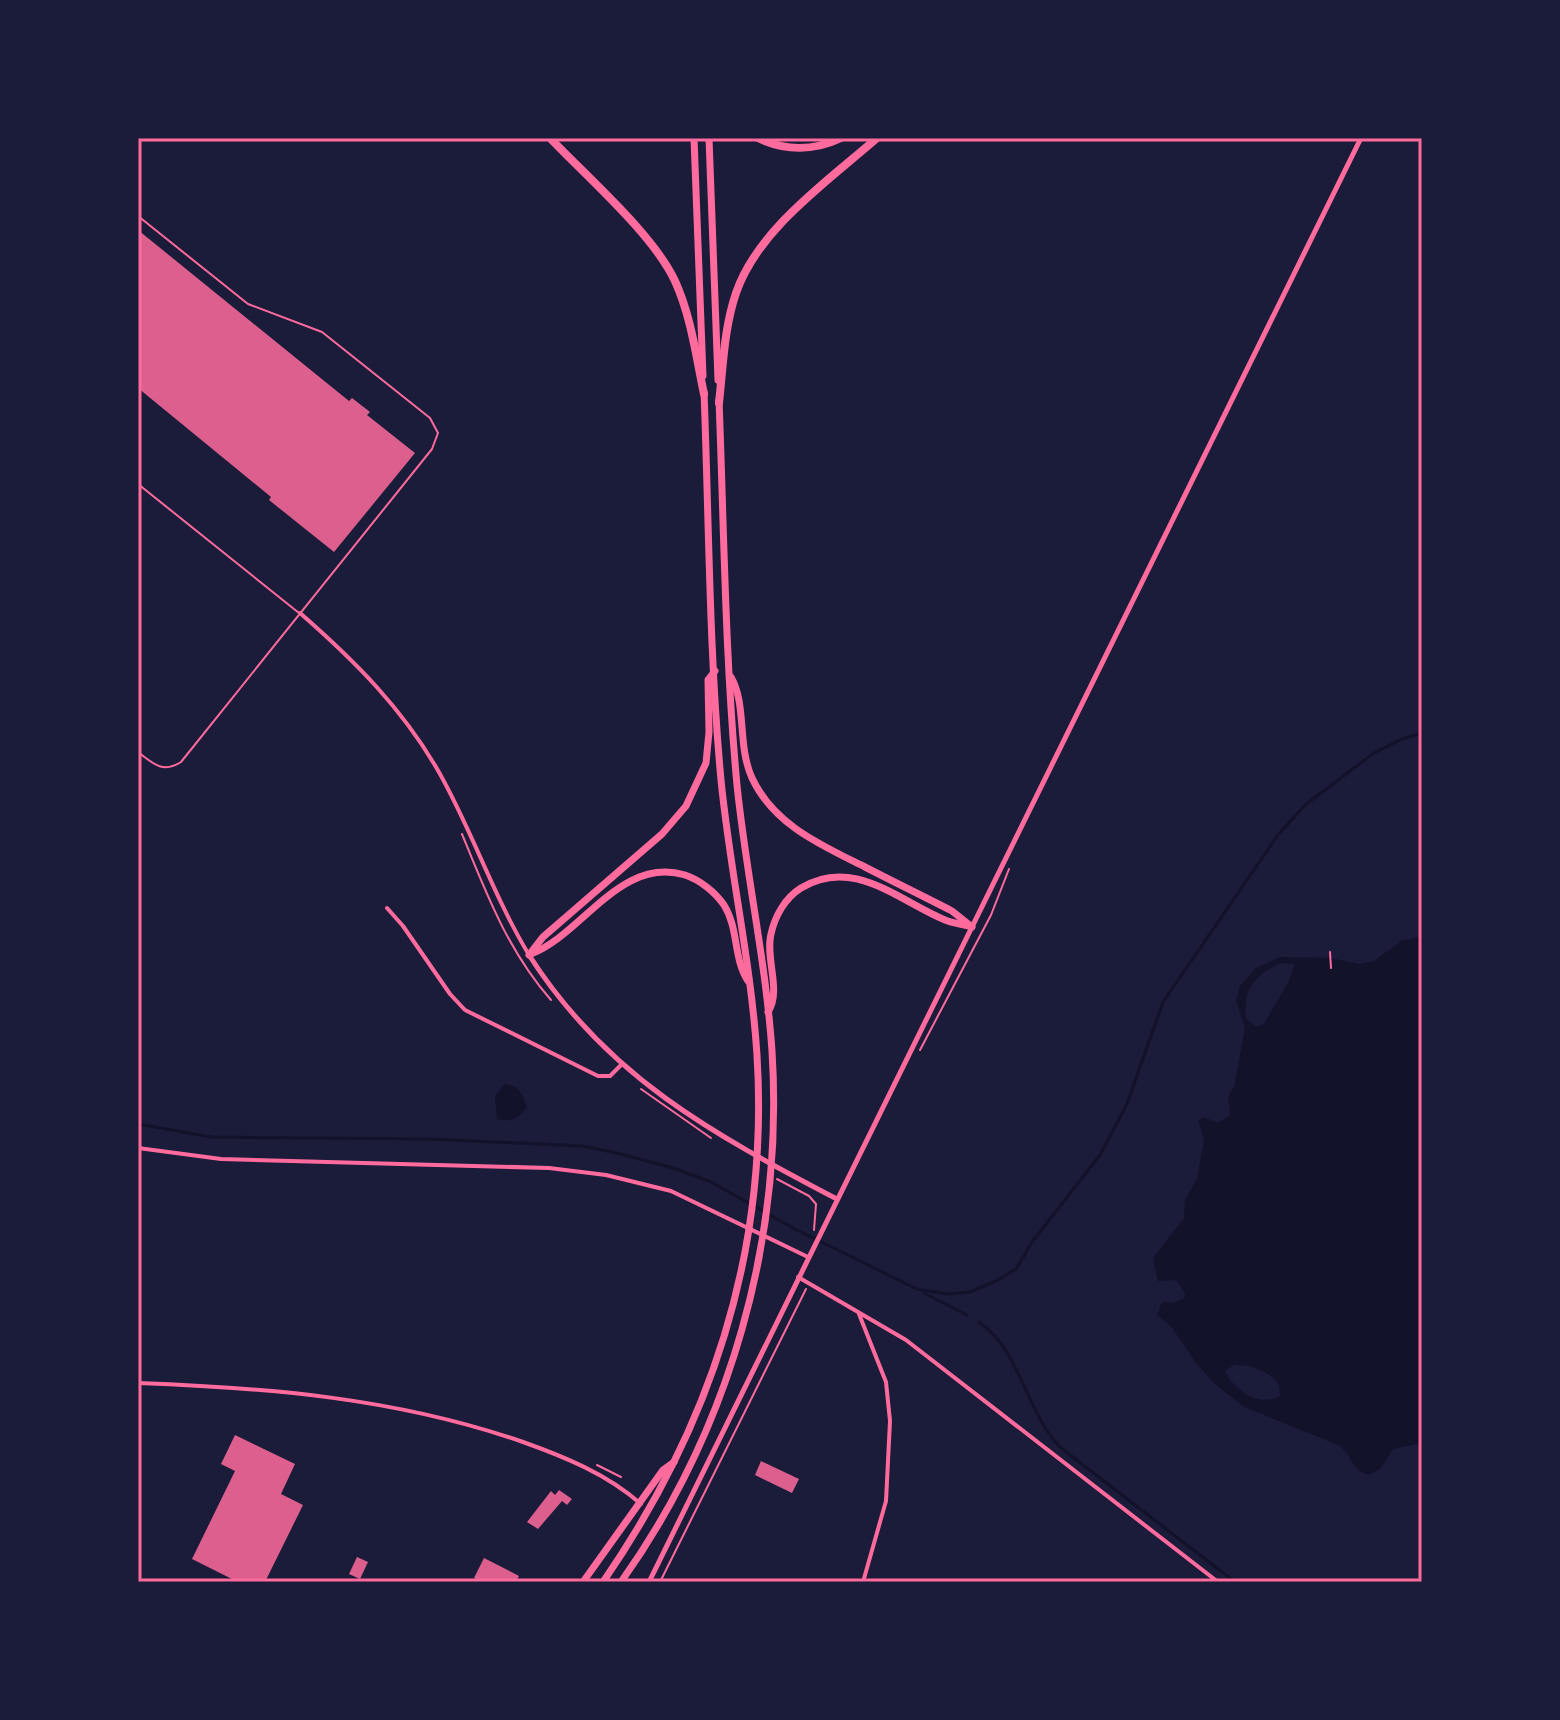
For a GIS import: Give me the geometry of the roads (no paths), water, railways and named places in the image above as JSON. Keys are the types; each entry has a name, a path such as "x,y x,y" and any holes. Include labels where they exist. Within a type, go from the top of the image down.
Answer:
{"highway":[{"path":"550,138 636,227 668,268 687,316 704,394"},
{"path":"603,1582 642,1524 676,1461 702,1403 722,1345 746,1246 755,1182 757,1054 724,807 715,671 694,138"},
{"path":"621,1582 669,1506 711,1419 739,1342 760,1251 770,1186 774,1125 768,1012 741,822 730,677 709,138"},
{"path":"758,138 773,144 802,148 821,146 841,138"},
{"path":"719,403 729,320 738,288 751,262 784,222 877,138"},
{"path":"529,955 543,937 662,834 686,806 706,763 708,680 715,671"},
{"path":"730,677 738,690 747,762 756,785 774,811 806,837 952,911 972,927"},
{"path":"529,955 550,947 623,885 653,873 677,874 704,885 726,909 733,924 742,971 750,984"},
{"path":"768,1012 775,1003 769,951 773,925 790,897 816,881 839,877 859,879 902,897 946,921 972,927"},
{"path":"583,1582 663,1470 676,1461"}],"street":[{"path":"649,1582 814,1246 818,1231 837,1199 1361,138"},
{"path":"300,613 362,668 416,735 451,795 504,912 544,979 573,1013 622,1064 659,1095 696,1121 837,1199"},
{"path":"387,908 454,999 469,1013 598,1076 610,1076 622,1064"},
{"path":"138,1148 221,1159 549,1168 606,1175 671,1191 808,1257"},
{"path":"798,1277 906,1340 1218,1582"},
{"path":"858,1311 886,1382 890,1421 886,1501 863,1582"},
{"path":"138,1383 300,1392 362,1400 422,1413 502,1435 558,1456 611,1480 641,1504"}],"lane":[{"path":"138,216 248,304 322,332 430,418 436,427 437,437 432,449 179,764 159,767 138,752"},
{"path":"138,484 300,613"}],"waterway":[{"path":"138,1124 211,1137 428,1139 583,1146 673,1168 711,1182 795,1229 917,1289 948,1294 970,1292 1016,1269 1032,1242 1100,1155 1127,1104 1163,1002 1278,835 1305,805 1374,753 1422,733"},
{"path":"924,1293 967,1315"},
{"path":"979,1322 1005,1349 1039,1417 1061,1448 1235,1582"}]}
